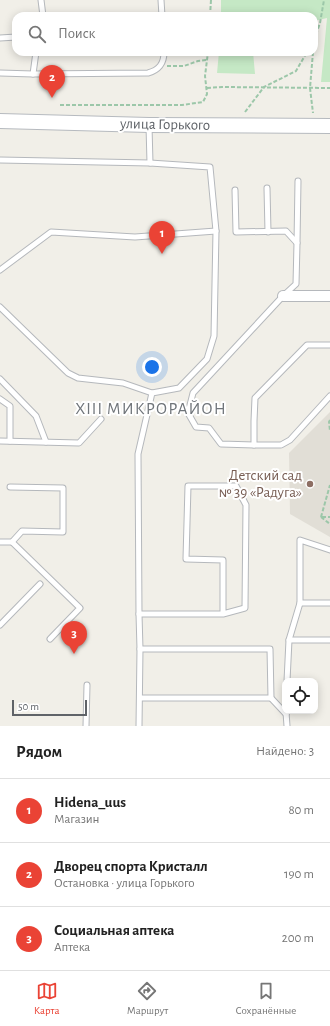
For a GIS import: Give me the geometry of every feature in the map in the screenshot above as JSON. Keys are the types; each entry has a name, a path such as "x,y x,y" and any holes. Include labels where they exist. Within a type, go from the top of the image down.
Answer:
{"main road":[{"name":"улица Горького","path":"0,121 149,125 330,126"}],"street":[{"path":"283,296 330,296"}],"lane":[{"path":"40,0 42,12"},
{"path":"161,0 162,12"},
{"path":"0,38 12,37"},
{"path":"33,74 35,56"},
{"path":"0,73 148,73 155,71 160,66 164,56"},
{"path":"149,125 150,163"},
{"path":"0,160 150,163 210,167 216,231 214,336 207,359 179,388 152,393 123,383 78,378 68,373 0,307"},
{"path":"298,181 296,284 192,393 188,413 196,427 208,428 221,444 281,445 290,440 330,396"},
{"path":"267,188 268,232"},
{"path":"235,190 236,232 286,231 297,242"},
{"path":"0,270 51,232 135,237 216,231"},
{"path":"254,445 255,398 307,345 330,345"},
{"path":"0,380 36,416 46,442"},
{"path":"139,726 140,649 138,454 152,393"},
{"path":"0,399 10,406 10,441"},
{"path":"0,440 79,443 101,418"},
{"path":"139,614 223,614 245,608 246,505 236,486 188,486 186,559 223,560 223,614"},
{"path":"10,487 63,488 62,532 22,531 12,542"},
{"path":"287,678 289,640 300,603 300,540 330,550"},
{"path":"0,542 12,542 80,608 50,639"},
{"path":"0,624 40,584"},
{"path":"300,603 330,603"},
{"path":"289,640 330,640"},
{"path":"140,649 270,649 271,698 282,709"},
{"path":"86,726 87,685"},
{"path":"140,698 271,698"},
{"path":"286,714 286,726"}],"path":[{"path":"210,12 211,0"},
{"path":"318,29 324,0"},
{"path":"60,105 182,105 203,102 207,94 205,76 208,56"},
{"path":"245,112 264,87 296,71 305,56"},
{"path":"313,56 310,88 313,113"},
{"path":"160,66 184,66 198,61 207,60"},
{"path":"207,88 330,88"},
{"path":"330,420 330,432"},
{"path":"321,517 330,486"},
{"path":"321,517 330,517"},
{"path":"321,517 330,524"}],"shaded area":[{"name":"Детский сад № 39 «Радуга»","path":"330,412 330,537 290,514 289,453"}],"green space":[{"path":"221,0 330,0 330,82 321,82 327,18 318,20 318,12 221,12"},
{"path":"219,56 253,56 255,74 217,73"}],"place":[{"name":"Дворец спорта Кристалл","path":"52,98"},
{"name":"Hidena_uus","path":"162,254"},
{"name":"Детский сад № 39 «Радуга»","path":"310,484"},
{"name":"Социальная аптека","path":"74,654"}],"district":[{"name":"XIII МИКРОРАЙОН","path":"151,408"}]}
